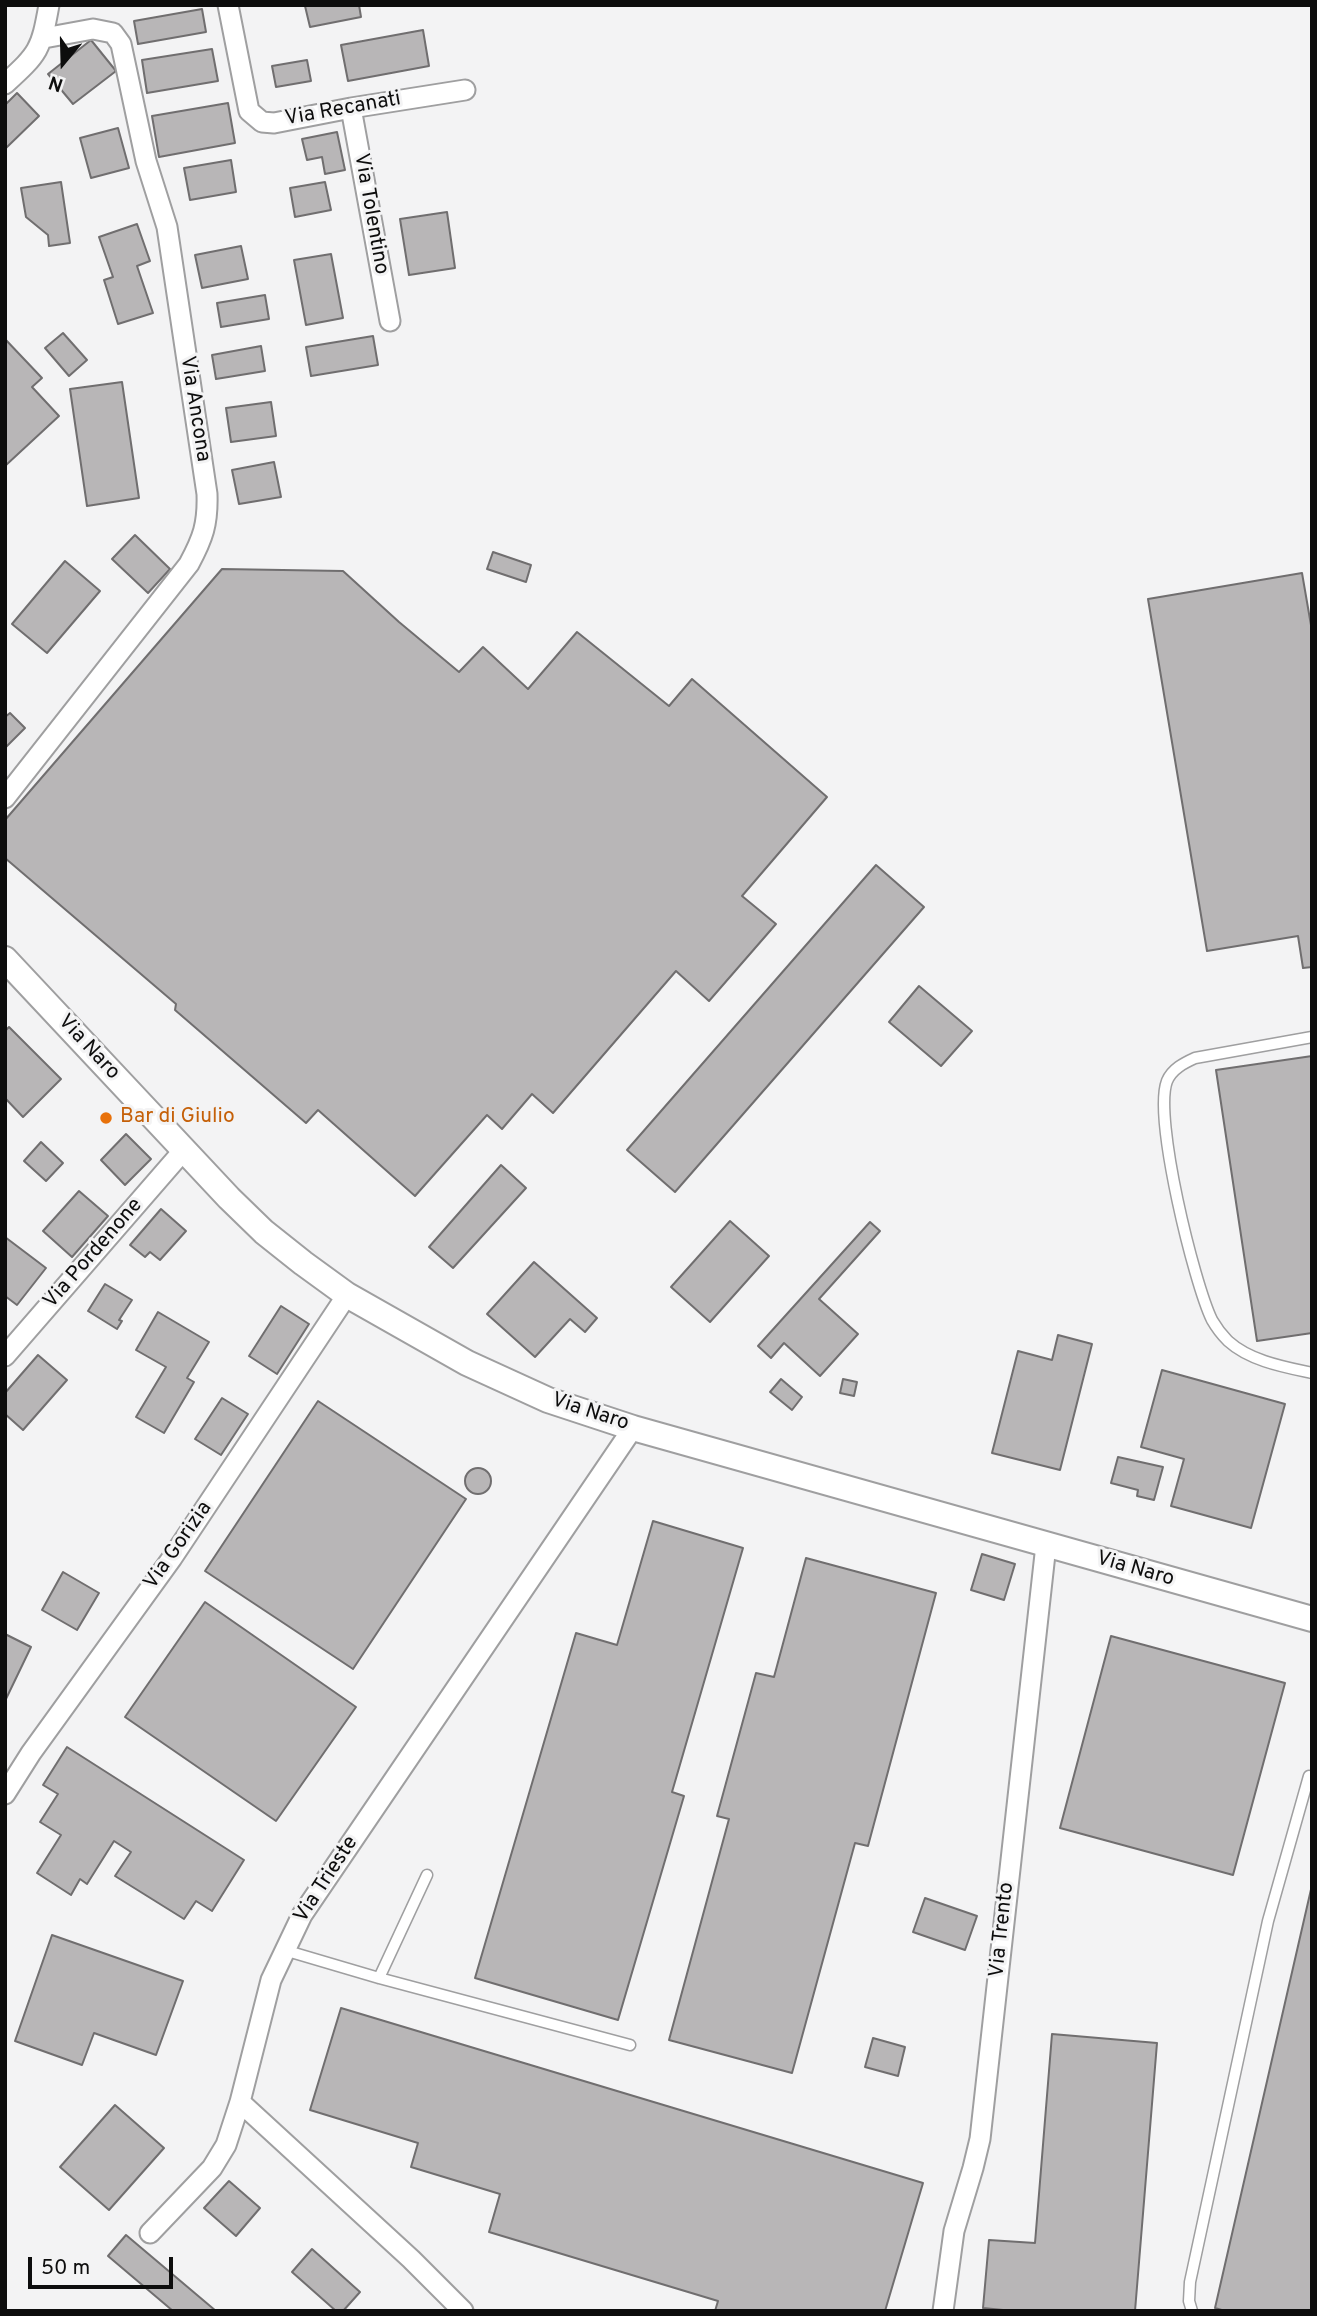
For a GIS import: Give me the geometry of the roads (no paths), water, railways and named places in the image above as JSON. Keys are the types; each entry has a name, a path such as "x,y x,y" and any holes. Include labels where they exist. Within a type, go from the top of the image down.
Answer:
{"street":[{"path":"5,84 28,64 44,38 49,5"},
{"name":"Via Recanati","path":"228,5 247,106 252,116 262,122 465,90"},
{"name":"Via Ancona","path":"5,798 189,564 205,530 208,514 167,227 146,161 121,44 113,33 98,29 44,38"},
{"name":"Via Tolentino","path":"351,108 390,321"},
{"name":"Via Naro","path":"5,959 183,1151 264,1232 347,1295 439,1349 496,1378 548,1400 633,1428 1312,1619"},
{"name":"Via Pordenone","path":"5,1356 183,1151"},
{"name":"Via Gorizia","path":"5,1794 172,1558 347,1295"},
{"name":"Via Trieste","path":"150,2233 212,2168 226,2145 240,2102 271,1980 302,1915 633,1428"},
{"name":"Via Trento","path":"943,2311 954,2231 980,2139 1046,1545"},
{"path":"240,2102 411,2259 463,2311"}],"lane":[{"path":"1312,1037 1195,1058 1179,1065 1168,1078 1163,1094 1177,1202 1203,1298 1213,1321 1228,1342 1251,1356 1281,1367 1312,1373"},
{"path":"1192,2311 1189,2301 1190,2282 1268,1921 1308,1776"},
{"path":"379,1978 426,1875"},
{"path":"284,1950 630,2045"}],"place":[{"name":"Bar di Giulio","path":"106,1118"}]}
